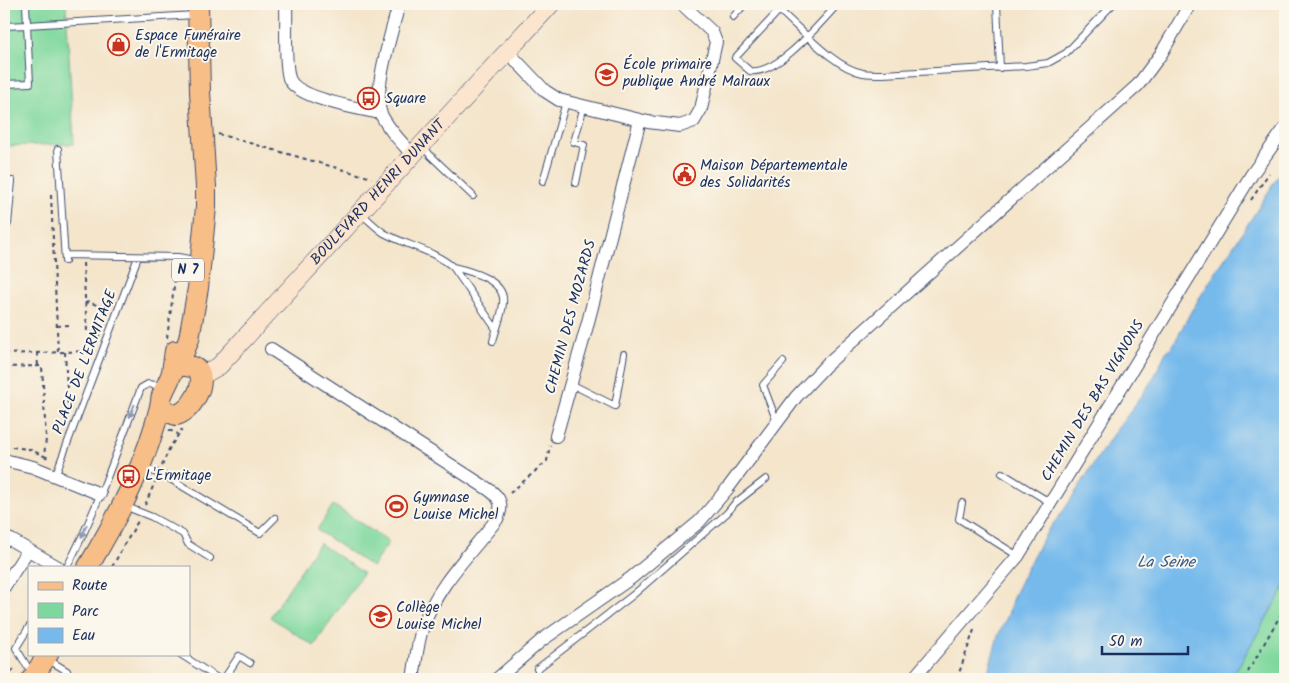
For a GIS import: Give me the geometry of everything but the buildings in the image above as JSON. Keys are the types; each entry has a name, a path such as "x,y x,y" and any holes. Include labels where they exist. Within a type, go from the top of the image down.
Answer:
{"main road":[{"name":"BOULEVARD HENRI DUNANT","path":"201,376 219,366 551,4"},
{"name":"N 7","path":"89,566 130,491 189,339 198,288 206,208 200,92 199,9"},
{"name":"N 7","path":"101,566 139,495 157,442 170,389 184,306 195,206 204,167"},
{"path":"170,389 193,367 199,371 201,376"},
{"name":"N 7","path":"170,389 183,412 188,408 199,387 201,376"}],"street":[{"path":"286,4 287,68 289,80 297,89 306,94 353,108 380,113"},
{"path":"398,4 381,81 380,113 390,128 417,149"},
{"path":"507,51 551,96 566,102 640,120 680,126 694,121 698,116 704,100 716,42 712,32 682,4"},
{"path":"497,679 542,640 602,600 699,522 728,488 796,397 826,365 1138,85 1161,54 1190,4"},
{"name":"CHEMIN DES MOZARDS","path":"556,436 640,120"},
{"name":"CHEMIN DES BAS VIGNONS","path":"912,679 1018,556 1246,182 1285,128"},
{"path":"271,350 488,489 501,501 497,519 448,581 430,611 423,627 413,679"},
{"path":"4,460 33,467 100,494"},
{"path":"4,539 11,540 56,566"},
{"path":"4,587 28,550"}],"lane":[{"path":"4,84 30,83 26,4"},
{"path":"733,17 745,4"},
{"path":"785,4 735,58 750,71 760,71 794,50 838,4"},
{"path":"998,4 1000,68"},
{"path":"779,10 822,50 841,64 862,73 883,74 1000,68 1048,63 1066,53 1113,4"},
{"path":"4,26 199,9"},
{"path":"543,181 566,102"},
{"path":"576,183 584,145 574,142 584,106"},
{"path":"58,149 65,258 82,256 116,259 138,257 178,257 189,259 198,288"},
{"path":"417,149 430,155 473,196"},
{"path":"4,224 8,224 12,181"},
{"path":"360,212 383,233 426,251 454,267 496,329"},
{"name":"PLACE DE L'ERMITAGE","path":"55,476 70,446 79,412 138,257"},
{"path":"454,267 472,271 495,284 500,289 504,302 493,341"},
{"path":"571,384 615,406 624,354"},
{"path":"777,422 763,385 783,362"},
{"path":"68,566 100,494 141,388 148,384 170,389"},
{"path":"147,469 167,477 260,533 275,518"},
{"path":"1002,473 1051,503"},
{"path":"537,669 632,595 727,513 735,503 766,479"},
{"path":"728,488 735,503"},
{"path":"962,503 959,519 1018,556"},
{"path":"132,509 152,517 183,534 188,544 210,558"},
{"path":"28,629 16,648 34,665 66,671 61,679"},
{"path":"183,656 219,679"},
{"path":"224,679 239,656 250,663"}],"path":[{"path":"203,131 371,177 386,184"},
{"path":"50,189 58,352"},
{"path":"82,256 87,332 107,338"},
{"path":"85,303 89,302 116,314"},
{"path":"57,326 69,325"},
{"path":"4,354 102,351"},
{"path":"65,352 68,408 79,412"},
{"path":"36,353 38,366"},
{"path":"4,367 42,366 46,439 44,456"},
{"path":"501,501 547,461 550,440 556,436"},
{"path":"4,446 28,449 60,463"},
{"path":"1244,679 1285,607"},
{"path":"957,679 974,630 965,618"},
{"path":"1281,679 1285,677"}],"green space":[{"path":"4,4 66,4 74,144 4,146"},
{"path":"333,505 389,542 372,567 317,530"},
{"path":"319,543 363,573 314,646 270,617"},
{"path":"1285,586 1285,679 1231,679 1284,588"}],"water":[{"name":"La Seine","path":"1285,166 1285,586 1231,679 986,679 998,636 1008,615 1013,597 1033,556 1113,434 1153,379 1166,352 1174,344 1206,287"}],"place":[{"name":"Espace Funéraire de l'Ermitage","path":"119,45"},
{"name":"École primaire publique André Malraux","path":"607,74"},
{"name":"Square","path":"369,99"},
{"name":"Maison Départementale des Solidarités","path":"684,175"},
{"name":"L'Ermitage","path":"129,476"},
{"name":"Gymnase Louise Michel","path":"397,507"},
{"name":"Collège Louise Michel","path":"380,617"}]}
